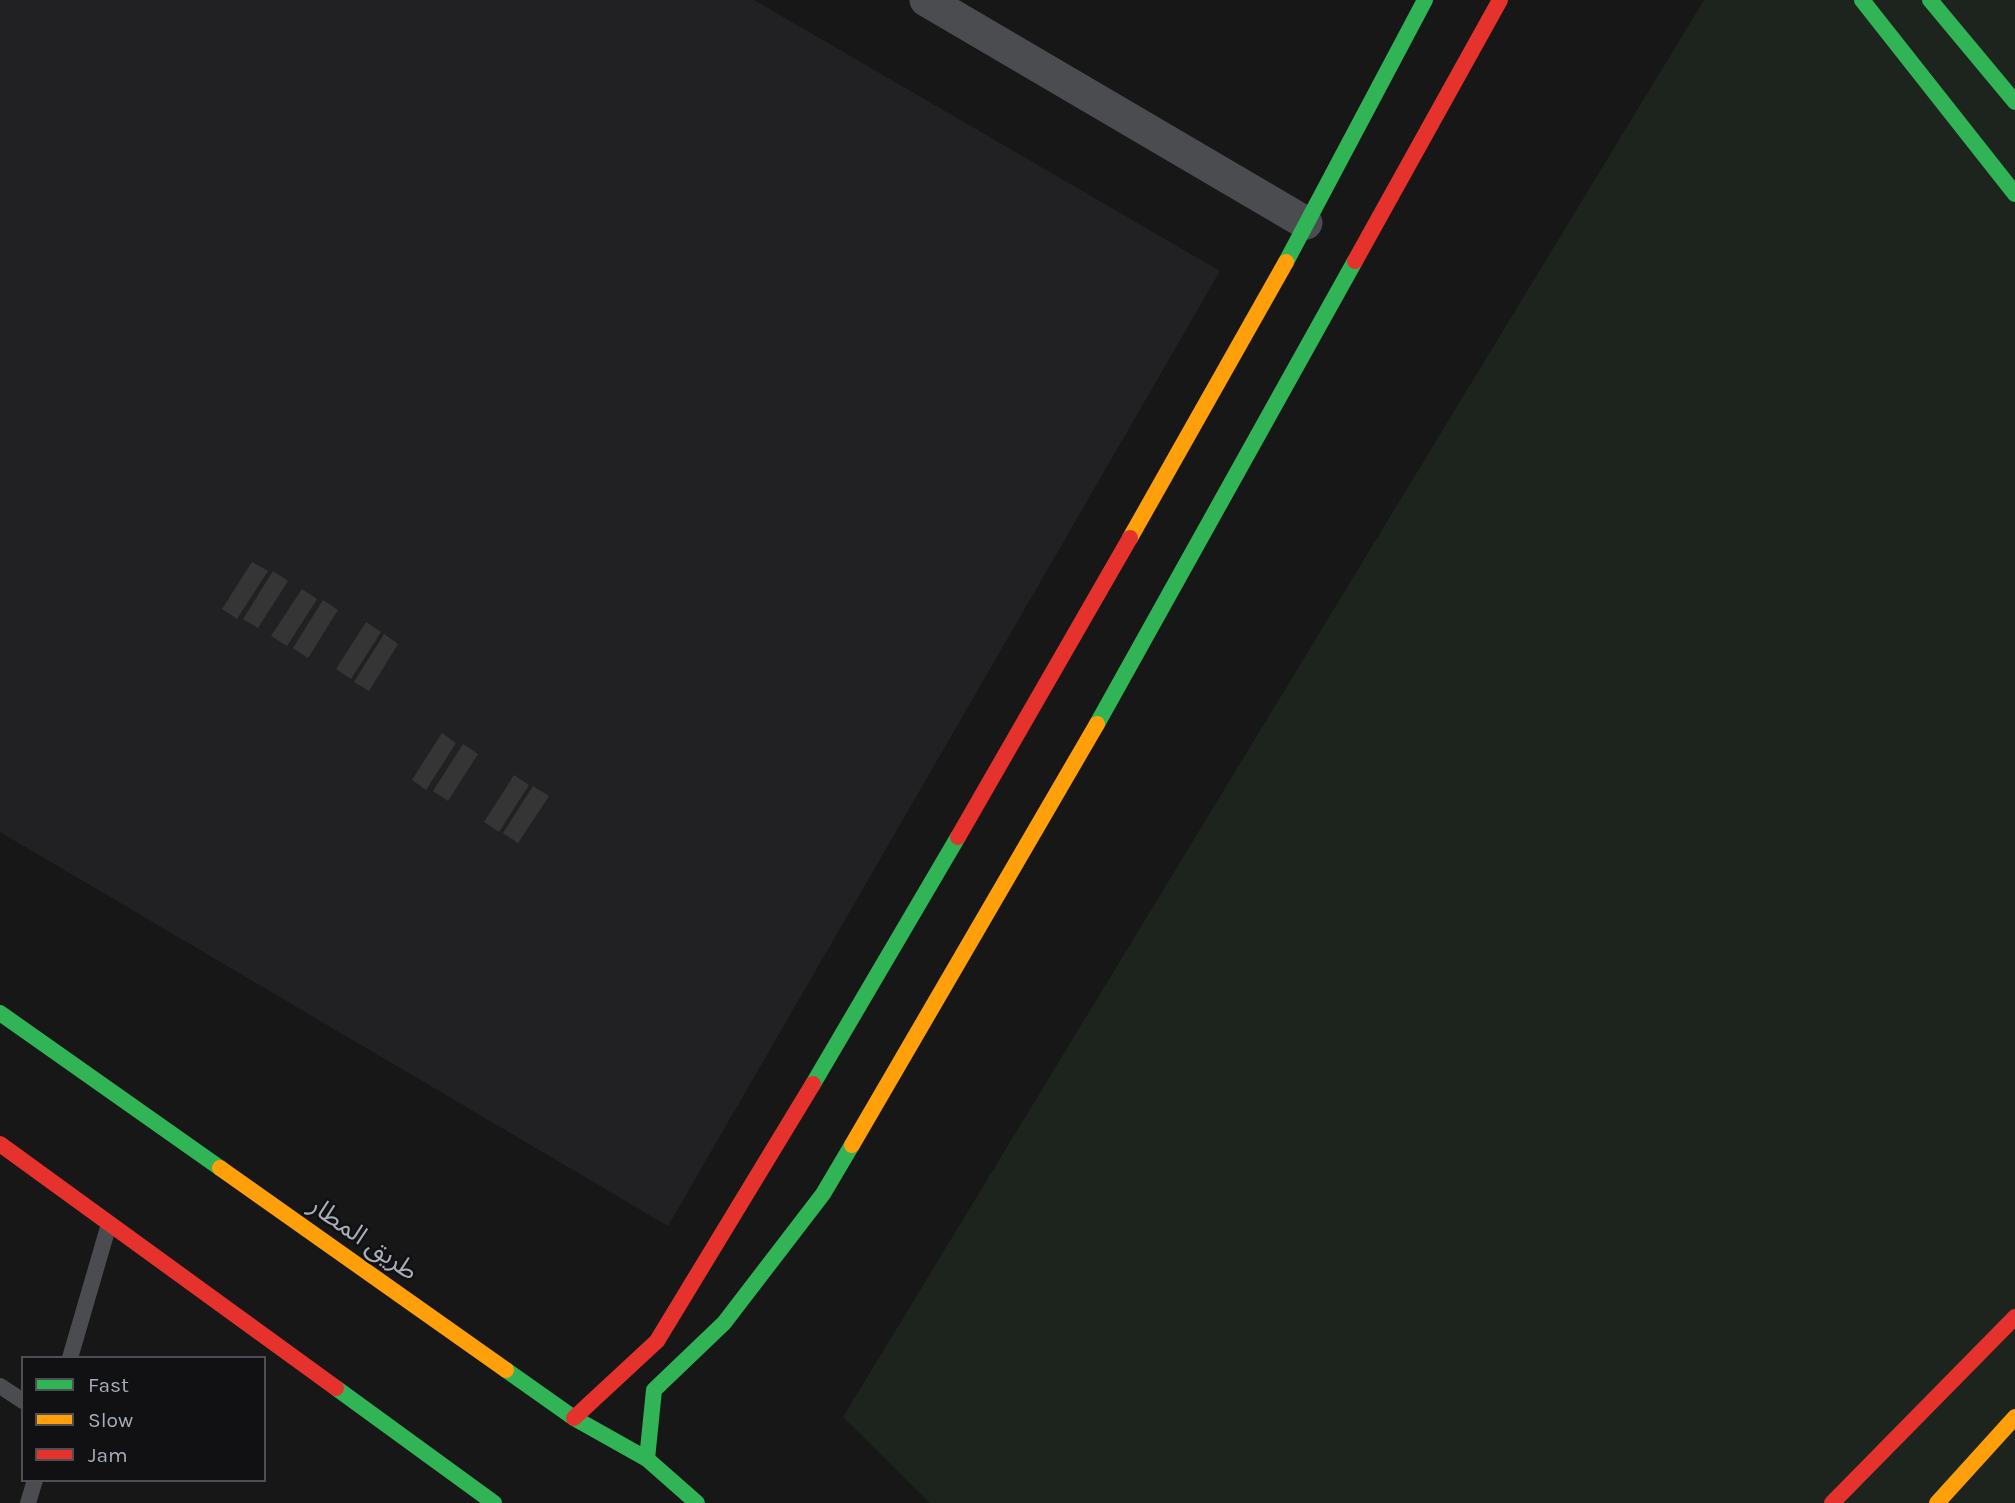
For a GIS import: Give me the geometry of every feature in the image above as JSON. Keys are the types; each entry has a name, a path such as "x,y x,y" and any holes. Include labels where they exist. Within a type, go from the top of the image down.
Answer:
{"main road":[{"path":"574,1418 657,1342 892,953 1262,307 1425,0"},
{"path":"647,1459 654,1390 724,1323 823,1195 1044,820 1500,0"},
{"path":"1862,0 2015,194"},
{"path":"1930,0 2015,102"},
{"name":"طريق المطار","path":"0,1013 574,1418 647,1459 697,1503"},
{"path":"0,1144 494,1503"},
{"path":"1832,1503 2015,1317"},
{"path":"1937,1503 2015,1417"}],"street":[{"path":"926,0 1306,223"}],"lane":[{"path":"71,1356 109,1224"},
{"path":"0,1387 21,1400"},
{"path":"28,1503 34,1482"}],"shaded area":[{"path":"0,0 754,0 1220,271 668,1226 0,832"},
{"path":"1704,0 2015,0 2015,1503 930,1503 843,1417"}],"building":[{"path":"252,562 268,571 237,619 222,609"},
{"path":"273,571 288,581 258,628 243,619"},
{"path":"302,589 317,599 287,646 271,636"},
{"path":"323,600 338,610 308,658 293,648"},
{"path":"366,622 381,632 351,679 336,669"},
{"path":"384,634 398,644 369,691 354,682"},
{"path":"442,733 456,743 426,790 412,780"},
{"path":"463,744 478,754 448,801 433,791"},
{"path":"514,775 529,785 499,832 484,822"},
{"path":"533,786 549,796 518,843 503,833"}],"traffic: fast":[{"path":"1286,262 1425,0"},
{"path":"1862,0 2015,194"},
{"path":"1930,0 2015,102"},
{"path":"1097,724 1355,261"},
{"path":"813,1084 958,837"},
{"path":"0,1013 220,1168"},
{"path":"647,1459 654,1390 724,1323 823,1194 852,1145"},
{"path":"506,1370 574,1418 647,1459 697,1503"},
{"path":"336,1388 494,1503"}],"traffic: slow":[{"path":"1130,538 1286,262"},
{"path":"852,1145 1097,724"},
{"path":"220,1168 506,1370"},
{"path":"1937,1503 2015,1417"}],"traffic: jam":[{"path":"1355,261 1500,0"},
{"path":"958,837 1130,538"},
{"path":"574,1418 657,1341 813,1084"},
{"path":"0,1144 336,1388"},
{"path":"1832,1503 2015,1317"}]}
